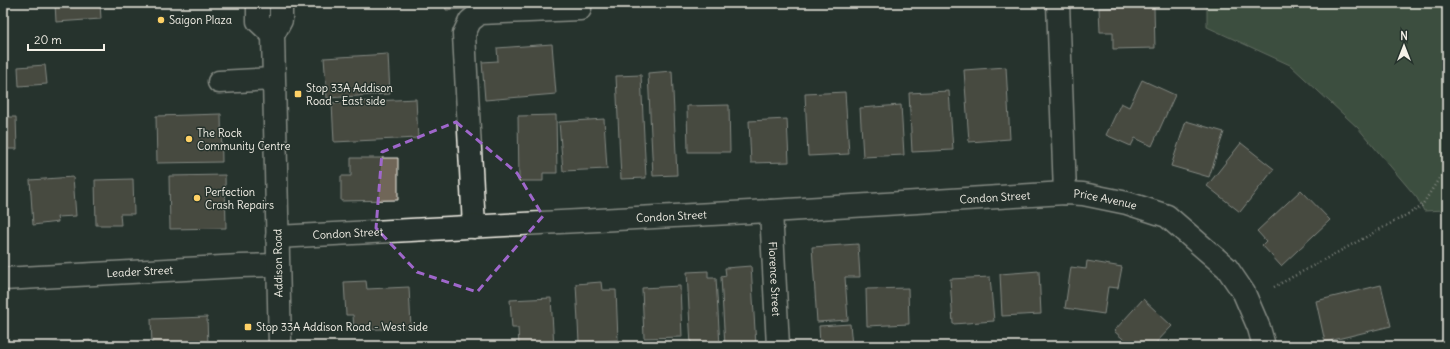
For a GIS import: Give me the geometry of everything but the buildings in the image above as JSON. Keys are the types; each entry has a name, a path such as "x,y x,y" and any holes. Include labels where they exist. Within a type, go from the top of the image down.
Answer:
{"street":[{"path":"258,3 258,21 273,35"},
{"name":"Addison Road","path":"280,346 273,35 281,20 281,3"},
{"name":"Price Avenue","path":"1058,3 1065,193 1083,194 1127,204 1167,216 1227,268 1244,293 1264,346"},
{"path":"474,227 464,34 470,21 480,13 580,9"},
{"path":"219,82 273,79"},
{"name":"Condon Street","path":"277,237 771,212 1065,193"},
{"name":"Florence Street","path":"771,212 778,346"},
{"name":"Leader Street","path":"3,279 277,265"}],"path":[{"path":"1274,287 1422,207 1447,166"}],"highlighted area":[{"path":"456,122 517,173 543,216 477,292 417,272 376,228 382,152"}],"green space":[{"path":"1207,3 1447,3 1447,210 1424,211 1417,198 1358,128 1290,65 1207,27"}],"place":[{"name":"Saigon Plaza","path":"161,20"},
{"name":"Stop 33A Addison Road - East side","path":"298,94"},
{"name":"The Rock Community Centre","path":"189,139"},
{"name":"Perfection Crash Repairs","path":"197,198"},
{"name":"Stop 33A Addison Road - West side","path":"248,327"}]}
